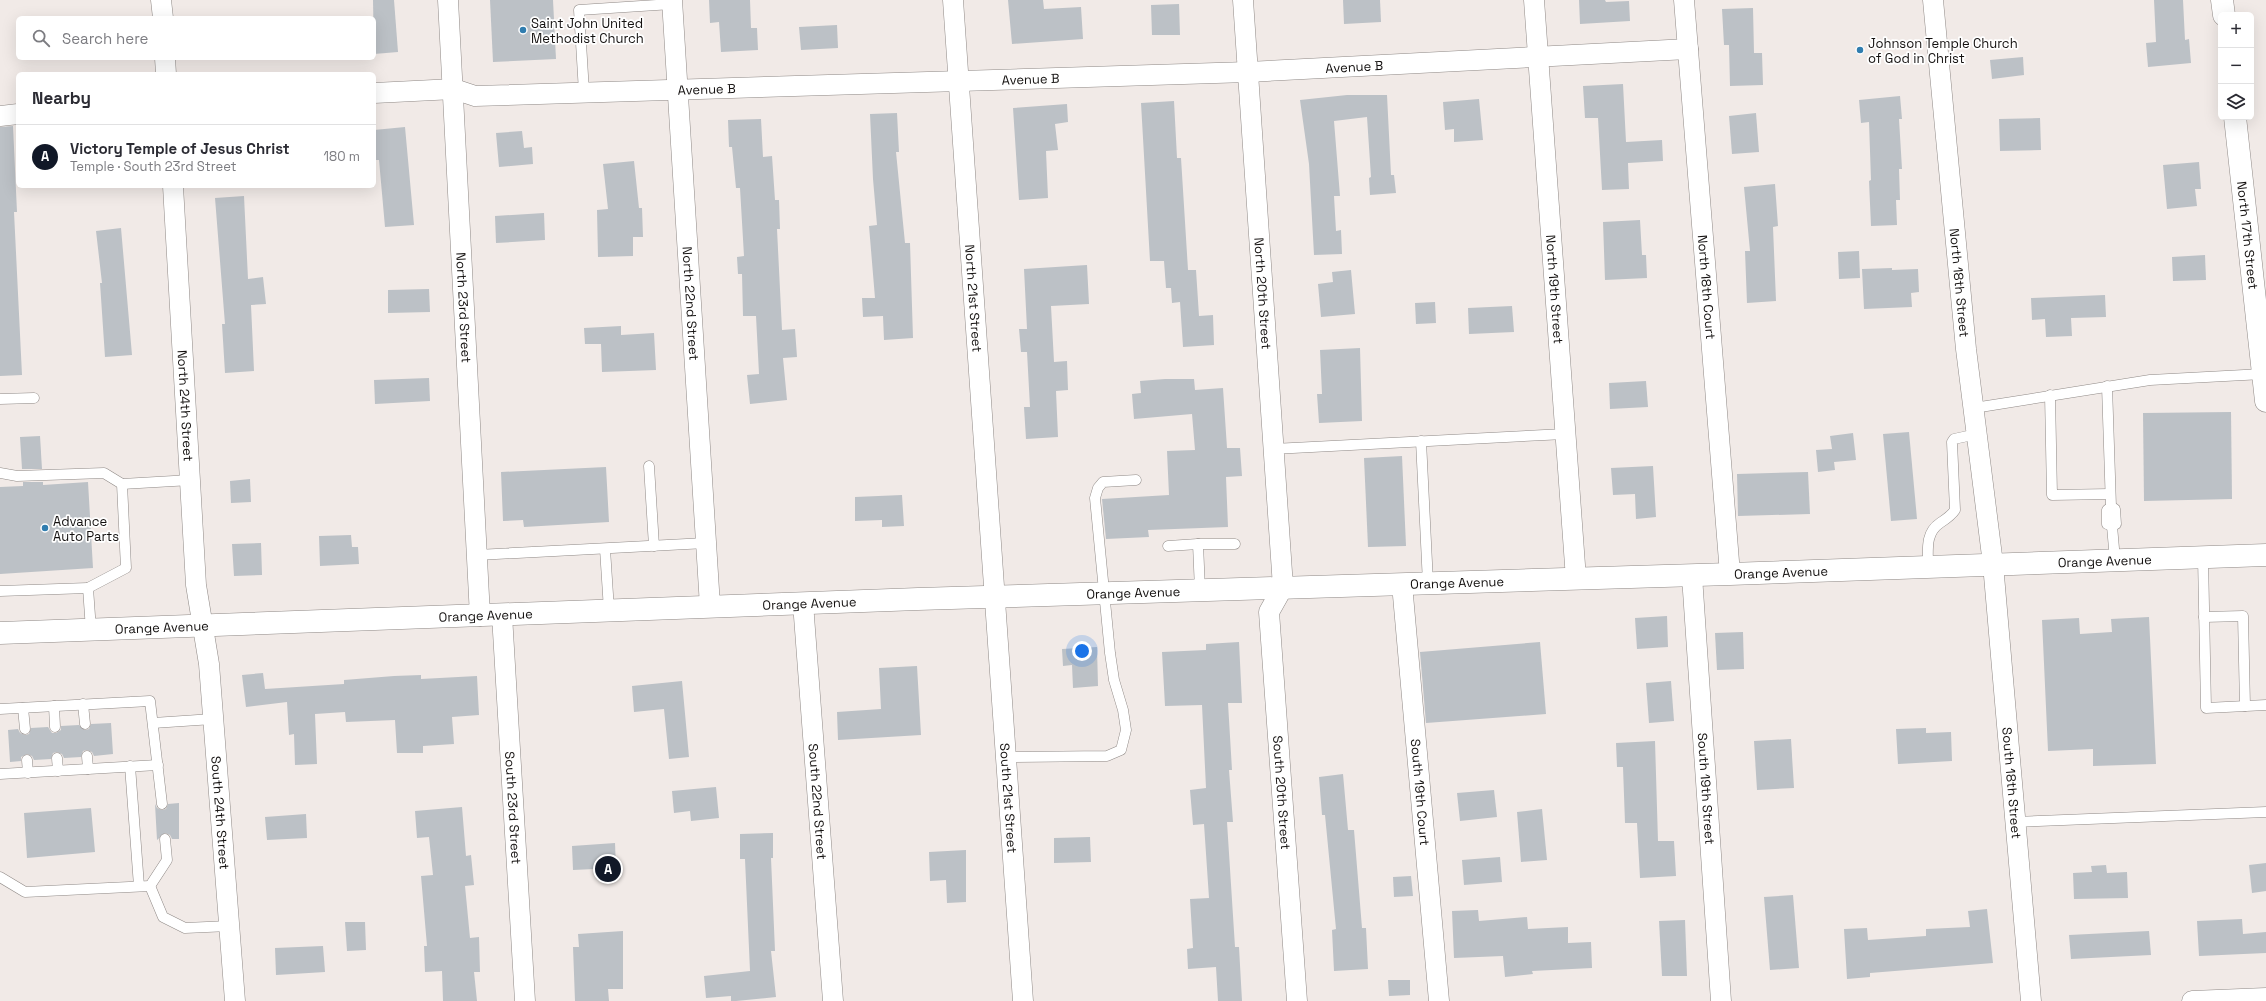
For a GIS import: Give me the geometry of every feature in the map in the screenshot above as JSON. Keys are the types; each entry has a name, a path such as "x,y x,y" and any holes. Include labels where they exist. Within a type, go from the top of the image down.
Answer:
{"main road":[{"path":"2222,0 2224,12"},
{"name":"North 17th Street","path":"2235,120 2265,386"},
{"name":"Orange Avenue","path":"0,633 202,624 480,616 995,596 1692,576 1993,564 2266,556"}],"street":[{"path":"161,0 163,16"},
{"name":"North 23rd Street","path":"448,0 454,89 480,616"},
{"name":"North 21st Street","path":"953,0 995,596"},
{"name":"North 20th Street","path":"1244,0 1283,587"},
{"name":"North 19th Street","path":"1534,0 1537,59 1576,579"},
{"name":"North 18th Court","path":"1684,0 1730,574"},
{"name":"North 18th Street","path":"1933,0 1965,341 1993,564"},
{"name":"North 22nd Street","path":"672,2 710,606"},
{"name":"Avenue B","path":"376,93 454,89 475,96 1248,72 1537,59 1688,49"},
{"path":"165,60 166,72"},
{"path":"0,116 16,114"},
{"name":"North 24th Street","path":"173,188 196,585 202,624"},
{"name":"South 18th Street","path":"1993,564 2031,1001"},
{"name":"South 19th Street","path":"1692,576 1721,1001"},
{"name":"South 19th Court","path":"1402,584 1438,1001"},
{"name":"South 20th Street","path":"1283,587 1269,612 1297,1001"},
{"name":"South 21st Street","path":"995,596 1022,1001"},
{"name":"South 22nd Street","path":"802,603 833,1001"},
{"name":"South 23rd Street","path":"502,615 526,1001"},
{"name":"South 24th Street","path":"202,624 209,664 235,1001"},
{"path":"2192,1001 2266,998"}],"lane":[{"path":"584,92 579,10 672,2"},
{"path":"1974,408 2107,386 2176,378 2265,386"},
{"path":"2107,386 2110,494 2111,507 2115,509 2116,524 2112,526 2115,560"},
{"path":"2050,395 2052,495 2110,494"},
{"path":"0,399 34,398"},
{"path":"1273,449 1565,434"},
{"path":"1928,567 1929,535 1932,529 1951,516 1955,510 1952,442 1954,439 1977,434"},
{"path":"1421,441 1428,583"},
{"path":"649,466 654,546"},
{"path":"0,472 17,476 104,473 122,484 191,480"},
{"path":"1006,757 1107,756 1121,750 1126,730 1123,710 1114,680 1095,498 1098,488 1103,482 1136,480"},
{"path":"0,591 88,588 126,568 122,484"},
{"path":"477,555 706,543"},
{"path":"1198,544 1200,590"},
{"path":"1168,546 1235,544"},
{"path":"605,548 608,610"},
{"path":"2203,557 2206,708 2266,705"},
{"path":"88,588 91,630"},
{"path":"2204,617 2243,616 2245,706"},
{"path":"0,709 150,701 162,804"},
{"path":"83,704 85,724"},
{"path":"54,706 55,727"},
{"path":"23,708 25,729"},
{"path":"153,723 213,719"},
{"path":"87,756 88,769"},
{"path":"57,758 58,771"},
{"path":"27,760 28,773"},
{"path":"0,774 158,765"},
{"path":"130,766 139,886"},
{"path":"2015,822 2266,812"},
{"path":"150,886 167,860 165,839"},
{"path":"0,878 25,892 150,886"},
{"path":"150,886 163,917 168,920 185,928 229,926"}],"building":[{"path":"373,0 394,0 398,52 376,54 376,16 373,16"},
{"name":"Saint John United Methodist Church","path":"490,0 553,0 556,59 493,62"},
{"path":"709,0 750,0 751,28 757,28 758,50 721,52 719,22 710,23"},
{"path":"1008,0 1043,0 1044,9 1081,7 1083,39 1012,44"},
{"path":"1343,0 1380,0 1381,22 1344,24"},
{"path":"1579,0 1605,0 1606,2 1629,1 1630,21 1580,24"},
{"path":"2154,0 2183,0 2185,40 2189,39 2191,63 2148,67 2146,43 2156,42"},
{"path":"1179,4 1180,35 1152,35 1151,5"},
{"path":"1753,8 1754,53 1762,53 1763,85 1730,86 1729,45 1724,45 1722,9"},
{"path":"837,25 838,48 801,50 799,27"},
{"path":"2023,57 2024,75 1992,79 1990,60"},
{"path":"1623,84 1626,142 1662,140 1663,161 1628,163 1629,189 1602,190 1598,118 1585,118 1583,86"},
{"path":"1347,95 1387,95 1391,175 1394,175 1396,193 1370,195 1369,178 1371,177 1367,117 1334,121 1340,196 1334,196 1336,231 1341,230 1342,254 1314,255 1309,164 1300,100"},
{"path":"1900,96 1902,119 1899,119 1902,169 1899,169 1900,200 1896,200 1897,225 1871,226 1869,122 1861,123 1859,100"},
{"path":"1479,99 1483,140 1454,142 1454,129 1445,130 1443,102"},
{"path":"1174,101 1177,158 1181,158 1188,270 1196,270 1199,316 1213,315 1214,345 1183,347 1180,302 1172,303 1171,288 1166,288 1164,261 1150,261 1141,103"},
{"path":"1067,104 1068,122 1055,124 1058,150 1046,151 1048,198 1019,200 1013,108"},
{"path":"897,113 899,152 896,152 905,243 910,243 913,338 884,340 883,316 863,317 862,298 875,298 869,226 877,225 870,114"},
{"path":"1756,113 1759,152 1732,154 1729,116"},
{"path":"2040,118 2041,150 2000,151 1999,119"},
{"path":"761,119 763,157 772,156 775,200 779,200 780,229 777,229 782,330 795,329 797,357 783,358 787,400 750,404 747,375 759,374 756,316 743,316 742,274 738,274 737,257 744,256 740,188 736,188 732,147 729,147 728,120"},
{"path":"13,126 17,212 14,212 22,375 0,376 0,127"},
{"path":"405,127 414,225 385,227 379,160 376,160 376,130"},
{"path":"522,131 524,148 532,147 533,164 499,167 496,133"},
{"path":"634,161 639,208 642,208 643,237 633,237 633,256 598,257 597,210 608,209 603,164"},
{"path":"2199,162 2201,189 2195,189 2197,206 2167,209 2163,165"},
{"path":"1775,184 1778,226 1773,227 1776,301 1747,303 1745,251 1750,251 1744,187"},
{"path":"244,196 248,279 263,277 266,304 251,305 254,371 225,373 222,324 225,324 215,198"},
{"path":"544,213 545,240 496,243 495,216"},
{"path":"1640,220 1642,255 1646,255 1647,278 1605,280 1603,222"},
{"path":"121,228 132,355 105,357 100,283 102,283 96,231"},
{"path":"1859,251 1860,278 1839,279 1838,252"},
{"path":"2205,255 2206,280 2173,281 2172,257"},
{"path":"1087,265 1089,304 1051,306 1054,362 1067,361 1068,390 1056,391 1058,437 1026,439 1024,407 1030,407 1027,352 1021,352 1019,329 1027,329 1024,269"},
{"path":"1892,268 1892,270 1918,269 1919,292 1911,293 1912,307 1864,309 1862,269"},
{"path":"1351,270 1355,314 1321,317 1318,284 1333,282 1332,272"},
{"path":"429,289 430,312 388,313 388,290"},
{"path":"2105,295 2106,317 2071,318 2072,336 2046,337 2045,319 2032,320 2031,298"},
{"path":"1435,302 1436,323 1416,324 1415,303"},
{"path":"1512,306 1514,332 1469,334 1468,308"},
{"path":"621,326 621,335 654,333 656,370 602,372 601,344 585,344 584,328"},
{"path":"1360,348 1362,421 1319,423 1317,394 1322,394 1320,350"},
{"path":"429,378 430,401 375,404 374,380"},
{"path":"1194,379 1195,390 1223,388 1227,448 1240,448 1242,476 1226,477 1228,527 1148,530 1149,537 1106,539 1102,499 1169,495 1167,451 1195,450 1192,414 1134,419 1132,394 1141,393 1140,381"},
{"path":"1646,381 1648,407 1610,409 1609,383"},
{"path":"2231,412 2232,499 2144,501 2143,413"},
{"path":"1909,432 1917,519 1891,521 1883,434"},
{"path":"1853,433 1856,460 1834,462 1835,470 1818,472 1816,450 1832,449 1830,436"},
{"path":"40,436 42,469 22,469 20,437"},
{"path":"1402,456 1406,546 1368,547 1364,458"},
{"path":"1653,466 1656,517 1636,519 1635,494 1613,495 1611,468"},
{"path":"606,467 609,522 524,527 523,520 503,521 501,472"},
{"path":"1808,472 1810,514 1738,516 1737,474"},
{"path":"250,479 251,502 231,503 230,481"},
{"name":"Advance Auto Parts","path":"23,482 43,482 43,485 88,482 93,568 0,574 0,487 23,486"},
{"path":"902,495 904,526 882,527 882,520 855,521 855,497"},
{"path":"351,535 352,547 358,547 359,564 320,566 319,536"},
{"path":"261,543 262,575 234,576 232,544"},
{"path":"1667,616 1668,647 1637,649 1635,618"},
{"path":"2149,617 2156,764 2093,766 2093,749 2048,751 2042,620 2079,618 2080,634 2112,632 2111,619"},
{"path":"1743,632 1744,669 1717,670 1715,633"},
{"path":"1239,642 1242,703 1228,703 1232,770 1229,770 1233,822 1227,822 1235,947 1239,947 1242,1001 1218,1001 1216,967 1188,969 1187,949 1193,948 1190,899 1209,898 1204,824 1193,825 1190,790 1206,788 1202,705 1165,706 1162,652 1206,650 1206,644"},
{"path":"1540,642 1546,714 1426,723 1420,652"},
{"path":"1097,647 1098,686 1073,688 1072,665 1063,666 1062,649"},
{"path":"917,666 921,735 838,740 837,712 881,709 879,668"},
{"path":"263,673 265,689 344,684 344,680 394,676 421,675 421,679 477,676 479,715 452,717 454,744 423,746 423,753 397,753 395,720 346,722 345,712 315,714 317,764 295,765 294,734 289,735 287,702 246,707 242,675"},
{"path":"682,681 689,757 669,759 664,709 634,712 632,686"},
{"path":"1671,681 1674,721 1649,723 1646,683"},
{"path":"111,723 113,754 94,756 92,752 87,750 83,751 81,757 64,758 62,754 57,752 53,753 51,759 34,760 32,756 27,754 21,757 21,761 10,762 8,730 18,729 20,733 25,735 29,734 31,728 48,727 52,733 56,733 61,730 61,726 79,725 85,730 89,729 91,724"},
{"path":"1926,728 1926,733 1951,732 1952,761 1898,764 1896,729"},
{"path":"1791,739 1794,788 1757,790 1754,741"},
{"path":"1655,741 1658,841 1674,841 1676,876 1640,878 1637,823 1625,823 1623,767 1617,767 1616,743"},
{"path":"1343,774 1348,830 1354,830 1362,928 1366,928 1368,969 1334,971 1332,930 1336,929 1325,815 1322,815 1319,777"},
{"path":"716,787 719,818 691,821 690,811 674,813 672,791"},
{"path":"1494,790 1497,817 1460,821 1457,793"},
{"path":"179,803 179,839 172,839 170,835 165,833 157,840 155,804 157,808 162,810 166,809 168,804"},
{"path":"462,807 466,856 471,855 474,885 465,886 470,938 479,937 480,972 474,972 477,1001 443,1001 442,971 425,972 424,946 427,946 421,876 433,875 429,837 417,838 415,811"},
{"path":"91,808 95,852 27,858 24,813"},
{"path":"1542,809 1547,860 1521,862 1517,812"},
{"path":"306,814 307,838 267,840 265,817"},
{"path":"773,833 773,858 771,858 775,951 771,951 776,997 736,1001 731,1001 731,996 706,998 704,976 750,971 745,859 740,859 740,834"},
{"path":"1090,837 1091,862 1054,863 1054,838"},
{"path":"615,843 616,868 573,870 572,846"},
{"path":"966,850 966,902 947,903 946,880 930,881 929,852"},
{"path":"1500,857 1502,882 1464,885 1462,860"},
{"path":"2266,863 2266,891 2252,893 2249,865"},
{"path":"2106,865 2107,873 2127,872 2128,898 2074,899 2073,873 2092,872 2091,866"},
{"path":"1411,876 1413,896 1394,897 1393,877"},
{"path":"1793,895 1799,968 1770,970 1764,897"},
{"path":"1987,909 1993,963 1870,973 1870,977 1847,979 1844,929 1867,928 1868,940 1926,936 1926,929 1970,927 1968,911"},
{"path":"1478,910 1479,921 1527,917 1528,929 1568,927 1568,943 1591,942 1592,968 1532,971 1533,974 1505,977 1503,956 1454,958 1452,911"},
{"path":"2242,919 2243,934 2266,932 2266,953 2199,956 2197,921"},
{"path":"1685,920 1687,976 1662,976 1659,921"},
{"path":"345,922 365,922 366,950 347,951"},
{"path":"623,931 623,989 608,989 609,1001 575,1001 573,947 579,947 578,934"},
{"path":"2149,931 2151,955 2071,959 2069,935"},
{"path":"323,946 325,972 276,975 275,948"},
{"path":"1388,980 1410,980 1410,995 1389,996"}],"place":[{"name":"Saint John United Methodist Church","path":"523,30"},
{"name":"Johnson Temple Church of God in Christ","path":"1860,50"},
{"name":"Advance Auto Parts","path":"45,528"},
{"name":"Victory Temple of Jesus Christ","path":"608,869"}]}
